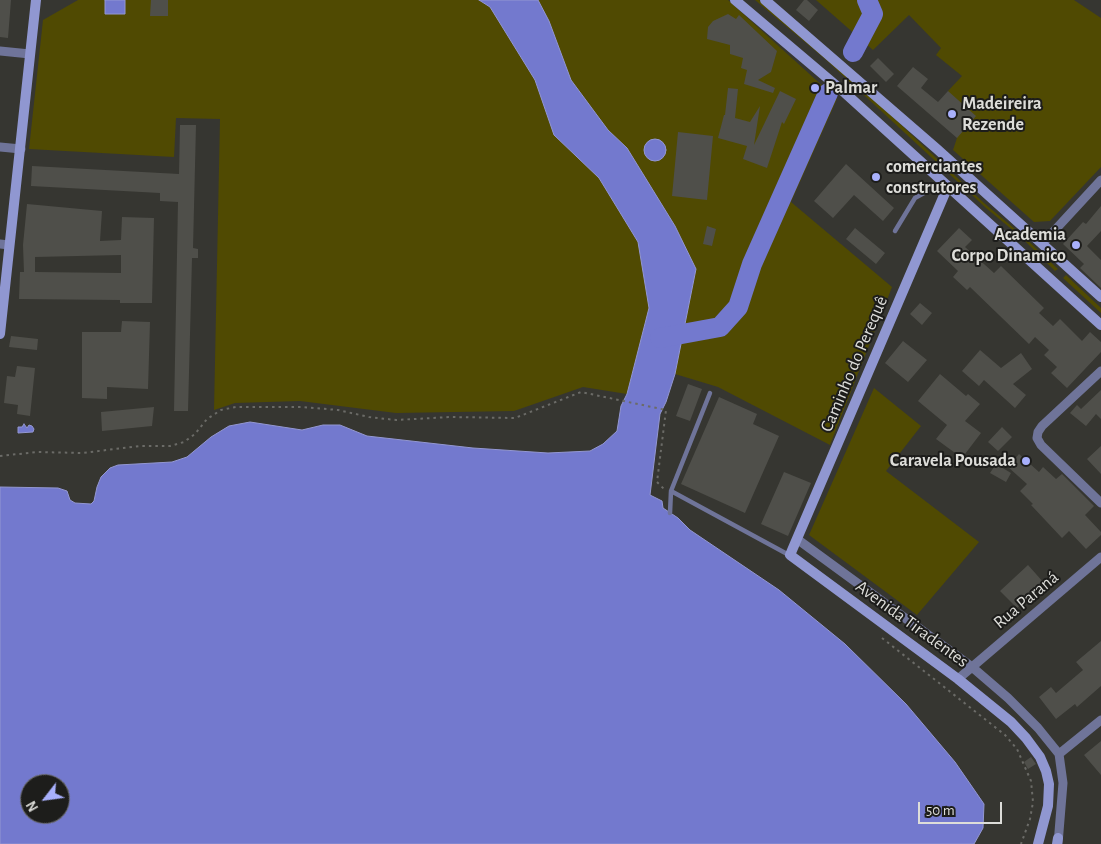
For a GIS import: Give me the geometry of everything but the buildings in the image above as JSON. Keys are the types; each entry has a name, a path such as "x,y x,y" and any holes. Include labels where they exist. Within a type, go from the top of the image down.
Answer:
{"main road":[{"path":"0,334 5,244 21,149 36,0"},
{"path":"735,0 845,93 1101,325"},
{"path":"765,0 1043,243 1101,297"},
{"name":"Caminho do Perequê","path":"790,555 946,184"},
{"name":"Avenida Tiradentes","path":"790,555 958,679 1011,722 1040,757 1049,784 1048,806 1038,844"}],"street":[{"path":"0,51 30,54"},
{"path":"0,147 21,149"},
{"path":"1043,243 1101,180"},
{"path":"1101,371 1042,426 1037,438 1041,446 1101,503"},
{"name":"Avenida Tiradentes","path":"797,539 972,667 1008,698 1038,728 1059,754"},
{"name":"Rua Paraná","path":"958,679 1101,557"},
{"path":"1058,842 1063,783 1059,754 1101,720"}],"lane":[{"path":"896,231 915,198 946,184"},
{"path":"670,513 671,493 710,393"},
{"name":"Avenida Tiradentes","path":"671,493 790,555"}],"path":[{"path":"0,456 36,452 82,452 140,446 170,446 184,442 195,434 207,419 221,410 236,407 301,407 338,410 396,420 451,417 515,418 581,392 666,410 657,482 671,493"},
{"path":"882,637 1005,735 1017,748 1030,781 1032,802 1030,819 1021,844"}],"shaded area":[{"path":"78,0 479,0 490,7 535,80 554,135 599,178 638,242 649,308 627,394 583,387 514,411 396,413 300,401 235,403 214,410 220,119 176,118 174,157 29,149 43,20"},
{"path":"538,0 728,0 837,99 791,202 892,287 830,445 718,387 675,374 696,269 675,226 627,148 608,130 571,80 549,21"},
{"path":"755,0 759,0 861,87 984,203 1058,269 1055,271 1021,237 986,208 825,59"},
{"path":"816,0 1074,0 1101,18 1101,167 1050,221 1034,222 953,150 957,138 948,91 962,76 936,55 941,48 909,15 873,50"},
{"path":"1066,275 1101,308 1101,313 1063,278"},
{"path":"874,388 921,426 886,471 979,542 917,615 809,535"}],"water":[{"path":"105,0 125,0 125,14 105,14"},
{"path":"479,0 538,0 549,21 571,80 608,130 627,148 675,226 696,269 675,374 660,414 650,495 662,501 663,508 678,518 690,530 779,590 845,644 906,704 955,762 984,804 983,828 974,844 0,844 0,487 58,488 67,491 70,500 75,503 91,504 94,501 101,477 110,468 118,465 172,462 187,457 211,437 229,426 250,422 302,430 323,425 340,425 367,436 473,448 548,453 590,451 603,444 617,431 621,406 627,394 649,308 638,242 599,178 554,135 535,80 490,7"},
{"path":"655,139 665,146 666,150 659,160 655,161 645,154 644,150 651,140"},
{"path":"24,424 27,428 29,425 32,426 33,432 18,433 18,427 22,427"}],"waterway":[{"path":"853,52 873,14 867,0"},
{"path":"660,338 720,327 738,307 752,264 828,93"}],"place":[{"name":"Palmar","path":"815,88"},
{"name":"Madeireira Rezende","path":"952,114"},
{"name":"comerciantes construtores","path":"876,177"},
{"name":"Academia Corpo Dinamico","path":"1076,245"},
{"name":"Caravela Pousada","path":"1026,461"}]}
